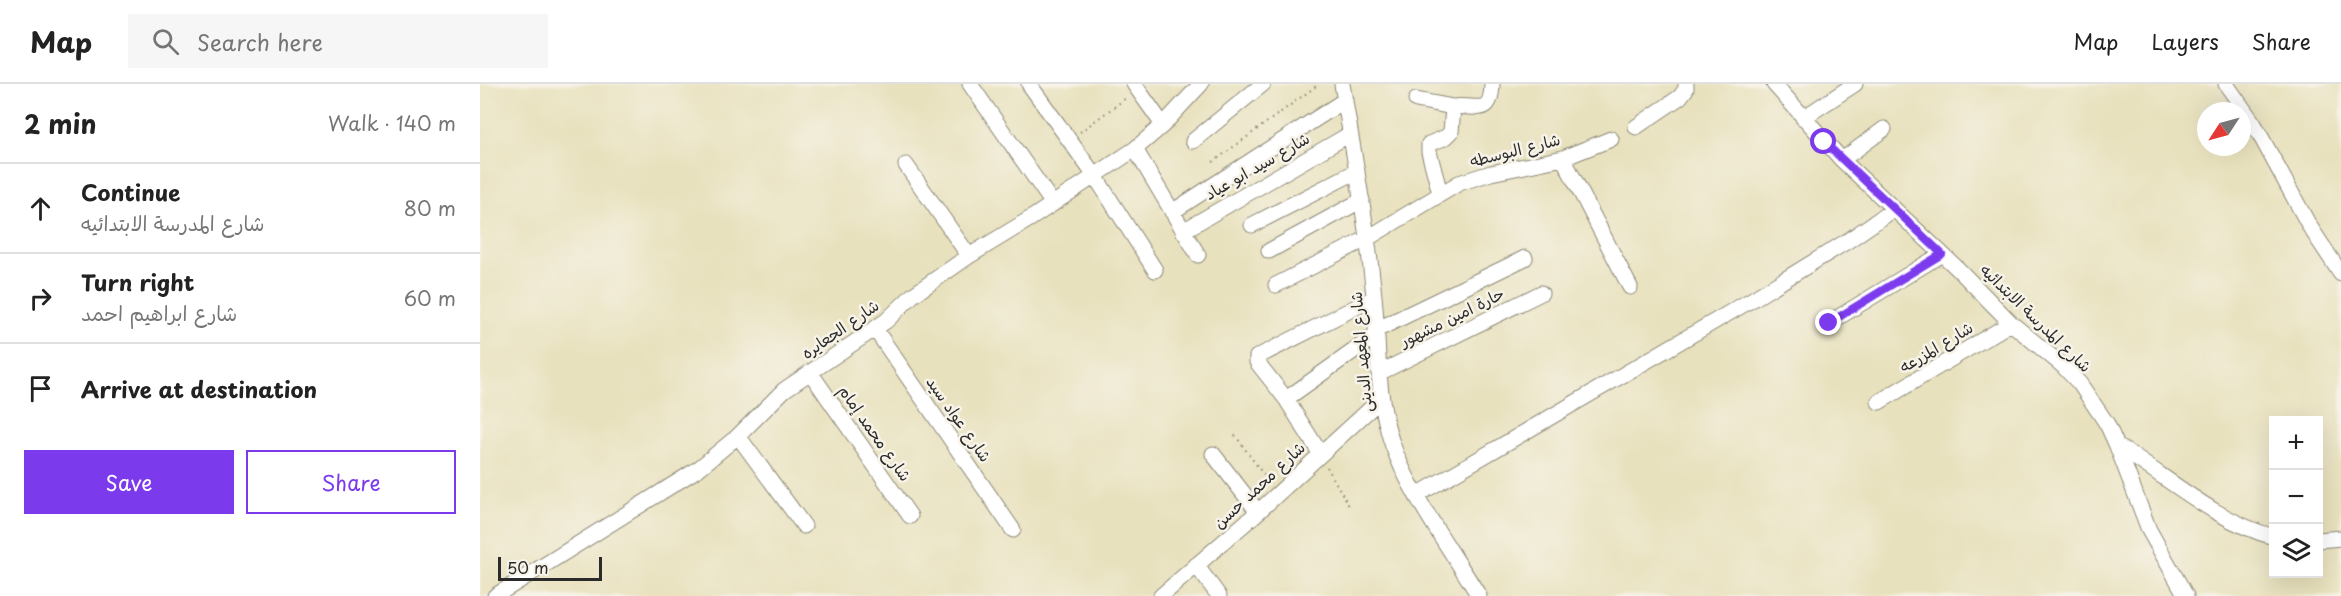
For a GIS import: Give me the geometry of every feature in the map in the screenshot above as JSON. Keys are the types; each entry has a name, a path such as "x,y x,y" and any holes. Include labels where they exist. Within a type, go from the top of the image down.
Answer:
{"street":[{"path":"970,84 1053,204"},
{"path":"1029,84 1095,176 1155,270"},
{"name":"شارع الجعايره","path":"495,596 698,469 738,436 784,390 875,328 913,296 969,256 1053,204 1135,149 1163,124 1201,84"},
{"path":"1193,141 1263,84"},
{"name":"شارع المعهد الدينى","path":"1342,84 1368,238 1381,399 1396,455 1417,495 1479,596"},
{"path":"1416,100 1453,107 1480,108 1488,105 1492,84"},
{"path":"1636,128 1680,97 1686,89 1686,84"},
{"name":"شارع المدرسة الابتدائيه","path":"1774,84 1842,160 1942,254 2010,323 2063,366 2079,384 2107,424 2149,530 2186,596"},
{"path":"1803,117 1855,84"},
{"path":"2226,84 2259,132 2310,227 2341,273"},
{"path":"1136,87 1163,124"},
{"path":"1172,212 1345,100"},
{"path":"1440,193 1428,148 1432,141 1446,137 1451,132 1453,107"},
{"path":"1842,160 1884,129"},
{"name":"شارع سيد ابو عياد","path":"1183,231 1350,134"},
{"name":"شارع البوسطه","path":"1276,285 1368,238 1440,193 1474,177 1563,158 1611,139"},
{"path":"1135,149 1198,255"},
{"path":"1563,158 1630,287"},
{"path":"906,165 969,256"},
{"path":"1252,225 1357,171"},
{"path":"1269,251 1362,200"},
{"path":"1417,495 1753,299 1849,240 1894,209"},
{"path":"1829,323 1942,254"},
{"path":"1286,399 1376,333 1525,258"},
{"name":"حارة امين مشهور","path":"1379,374 1541,292"},
{"path":"1320,453 1286,399 1257,362 1257,357 1374,298"},
{"name":"شارع المزرعه","path":"1880,402 2010,323"},
{"name":"شارع عواد سيد","path":"875,328 1013,530"},
{"name":"شارع محمد إمام","path":"810,372 910,516"},
{"name":"شارع محمد حسن","path":"1161,596 1258,512 1381,399"},
{"path":"738,436 804,526"},
{"path":"2117,446 2236,524 2269,535"},
{"path":"1212,454 1258,512"},
{"path":"2323,540 2341,538"},
{"path":"1196,565 1219,596"}],"path":[{"path":"1213,162 1319,84"},
{"path":"1069,140 1136,87"},
{"path":"1235,435 1278,494"},
{"path":"1320,453 1349,506"}],"route":[{"path":"1824,142 1942,254 1829,323"}]}
